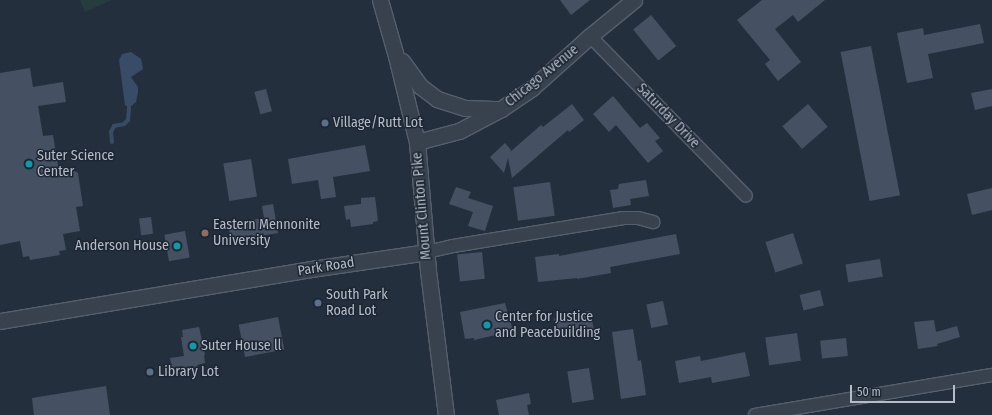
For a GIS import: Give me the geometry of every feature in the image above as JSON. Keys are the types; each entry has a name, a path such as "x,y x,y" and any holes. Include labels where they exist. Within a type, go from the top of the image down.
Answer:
{"street":[{"name":"Mount Clinton Pike","path":"380,0 392,41 417,142 427,252 446,415"},
{"name":"Chicago Avenue","path":"417,142 459,130 502,109 532,88 590,36 634,0"},
{"name":"Saturday Drive","path":"590,36 746,196"},
{"path":"392,41 412,76 420,86 437,99 465,108 502,109"},
{"name":"Park Road","path":"0,321 311,269 427,252 453,246 624,218 638,218 653,222"},
{"path":"755,415 992,375"}],"green space":[{"path":"80,0 112,0 85,12"}],"water":[{"path":"131,52 141,59 143,69 131,77 138,87 138,92 136,102 129,108 125,105 119,60 122,54"}],"building":[{"path":"560,0 590,0 571,15"},
{"path":"762,0 825,0 798,22 793,15 775,29 801,62 778,81 765,64 770,60 737,20"},
{"path":"651,15 676,46 658,61 633,29"},
{"path":"980,24 984,43 928,54 933,78 907,83 897,33 923,28 924,35"},
{"path":"871,46 900,195 870,201 841,52"},
{"name":"Suter Science Center","path":"30,68 33,87 63,82 66,102 38,106 43,136 53,135 58,165 72,169 78,173 83,206 76,207 80,231 63,234 66,250 59,251 60,255 30,260 29,256 23,257 20,241 0,245 0,73"},
{"path":"266,89 272,111 260,114 254,92"},
{"path":"992,89 992,106 975,110 971,93"},
{"path":"613,96 640,128 647,123 660,138 655,141 663,151 648,163 616,125 609,132 593,114"},
{"path":"572,104 584,120 569,132 568,130 512,178 508,158 504,173 490,157 505,143 511,150 510,152 541,125 543,127"},
{"path":"808,104 828,127 802,149 782,126"},
{"path":"365,145 370,171 333,177 336,197 321,199 318,180 292,184 288,159"},
{"path":"251,159 257,197 229,201 223,163"},
{"path":"646,180 649,196 630,199 631,205 613,208 610,190 618,189 619,184"},
{"path":"550,182 555,216 518,221 513,187"},
{"path":"456,187 471,192 468,198 493,206 485,231 468,226 473,212 449,204"},
{"path":"992,188 992,210 972,215 967,194"},
{"path":"375,197 378,221 373,222 373,224 351,227 350,219 346,220 344,206 361,204 361,198"},
{"path":"273,204 278,233 231,241 228,224 264,218 262,206"},
{"path":"151,217 153,234 141,235 139,218"},
{"name":"Anderson House","path":"185,231 190,258 169,261 164,235"},
{"path":"793,233 803,263 775,272 765,242"},
{"path":"676,234 680,254 610,267 611,273 577,279 538,282 535,257 559,254 559,256"},
{"path":"482,252 485,279 460,281 457,255"},
{"path":"880,259 883,277 848,282 845,264"},
{"path":"820,290 824,306 803,311 800,295"},
{"path":"663,301 668,324 651,328 646,305"},
{"name":"Center for Justice and Peacebuilding","path":"505,303 513,331 474,340 474,338 465,339 460,312"},
{"path":"590,311 594,330 558,337 554,319"},
{"path":"278,317 284,349 245,357 239,325"},
{"path":"934,320 936,332 957,326 960,337 937,344 938,346 918,349 914,322"},
{"name":"Suter House ll","path":"199,327 205,355 205,363 197,365 198,368 172,372 170,358 184,356 181,337 183,337 182,330"},
{"path":"633,329 638,361 641,360 646,395 621,399 612,332"},
{"path":"797,333 801,361 769,365 765,337"},
{"path":"846,338 848,356 822,359 820,341"},
{"path":"745,352 750,376 712,383 711,377 679,383 675,361 700,356 701,361"},
{"path":"589,368 594,400 572,403 567,371"},
{"path":"106,386 110,415 34,415 32,398"},
{"path":"529,393 531,404 527,405 529,415 499,415 496,400"}],"waterway":[{"path":"112,142 111,132 114,126 124,124 128,120 129,108"}],"place":[{"name":"Village/Rutt Lot","path":"325,123"},
{"name":"Suter Science Center","path":"29,164"},
{"name":"Eastern Mennonite University","path":"205,233"},
{"name":"Anderson House","path":"177,246"},
{"name":"South Park Road Lot","path":"318,303"},
{"name":"Center for Justice and Peacebuilding","path":"487,325"},
{"name":"Suter House ll","path":"193,346"},
{"name":"Library Lot","path":"150,372"}]}
